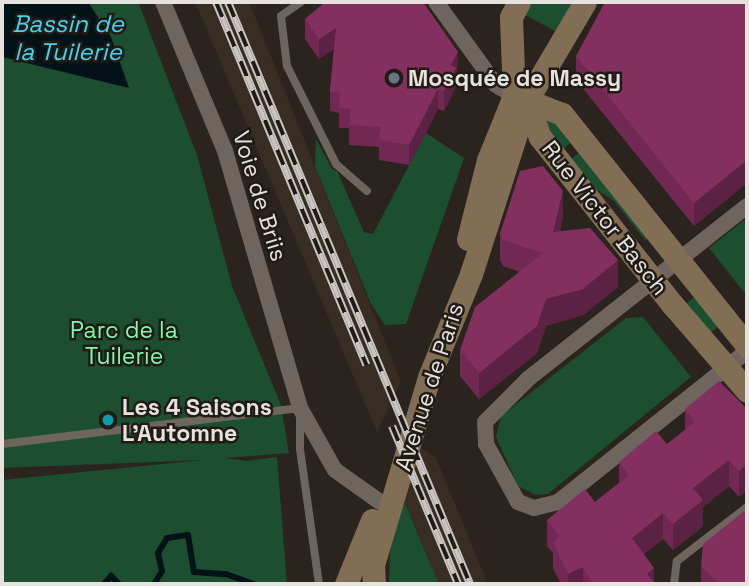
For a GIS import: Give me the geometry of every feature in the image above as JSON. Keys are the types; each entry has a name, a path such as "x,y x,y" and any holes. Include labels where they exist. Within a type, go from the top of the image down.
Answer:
{"street":[{"name":"Voie de Briis","path":"163,2 225,151 300,408 335,470 380,502"},
{"path":"436,2 496,85 521,98"},
{"name":"Avenue de Paris","path":"519,2 511,17 521,98"},
{"name":"Avenue de Paris","path":"374,584 373,565 397,483 460,290 471,274 521,98 585,2"},
{"name":"Rue Victor Basch","path":"521,98 562,114 747,348"},
{"name":"Rue Victor Basch","path":"521,98 540,137 652,279 747,391"},
{"path":"747,206 677,258 529,378 485,422 486,444 518,502 534,508 558,502 726,368 747,348"},
{"name":"Avenue de Paris","path":"346,584 380,502 397,483"}],"lane":[{"path":"301,2 281,16 287,66 336,164 367,191"},
{"path":"2,444 300,408"},
{"name":"Voie de Briis","path":"300,408 300,449 319,584"},
{"path":"674,584 677,561 747,507"}],"shaded area":[{"path":"195,2 249,2 401,382 377,432"},
{"path":"421,448 436,458 488,584 439,584 402,497"}],"green space":[{"name":"Parc de la Tuilerie","path":"2,2 138,2 197,155 232,286 281,405 289,453 224,458 247,461 277,457 287,584 2,584 2,480 203,460 2,468"},
{"path":"532,2 573,2 557,32 525,15"},
{"path":"552,120 573,141 562,150 546,131 547,122"},
{"path":"426,133 464,158 406,324 385,325 371,304 315,166 316,139 332,169 337,171 364,232 373,234"},
{"path":"580,152 648,238 645,240 614,201 594,188 570,160"},
{"path":"747,218 747,296 709,248"},
{"path":"697,295 721,325 710,333 686,304"},
{"path":"643,317 691,377 548,494 536,495 518,486 496,437 501,416 626,318"},
{"path":"402,497 439,584 389,584 390,552"}],"water":[{"name":"Bassin de la Tuilerie","path":"2,2 88,2 111,37 129,88 2,57"}],"building":[{"name":"Mosquée de Massy","path":"325,2 423,2 458,52 451,65 456,68 444,91 438,89 409,145 379,140 381,127 349,125 351,109 339,108 340,93 330,91 336,28 319,39 305,19"},
{"path":"605,2 747,2 747,160 694,203 576,56"},
{"path":"543,166 563,191 553,232 590,228 618,260 583,289 546,299 537,326 479,373 460,350 475,307 543,253 503,240 500,234 520,171"},
{"path":"719,381 747,409 747,464 739,471 729,460 693,488 703,500 673,524 663,513 632,538 654,568 647,574 655,584 593,584 583,567 568,574 553,542 560,536 547,520 585,489 595,502 629,475 619,462 656,431 667,444 695,422 685,409"},
{"path":"747,509 747,584 720,584 701,566 703,544"}],"waterway":[{"path":"154,584 162,571 158,553 167,538 188,535 194,572 226,574 254,584"},
{"path":"104,584 111,576 119,584"}],"railway":[{"path":"216,2 366,365"},
{"path":"228,2 470,584"},
{"path":"392,426 458,584"}],"place":[{"name":"Mosquée de Massy","path":"394,78"},
{"name":"Les 4 Saisons L’Automne","path":"108,420"}]}
